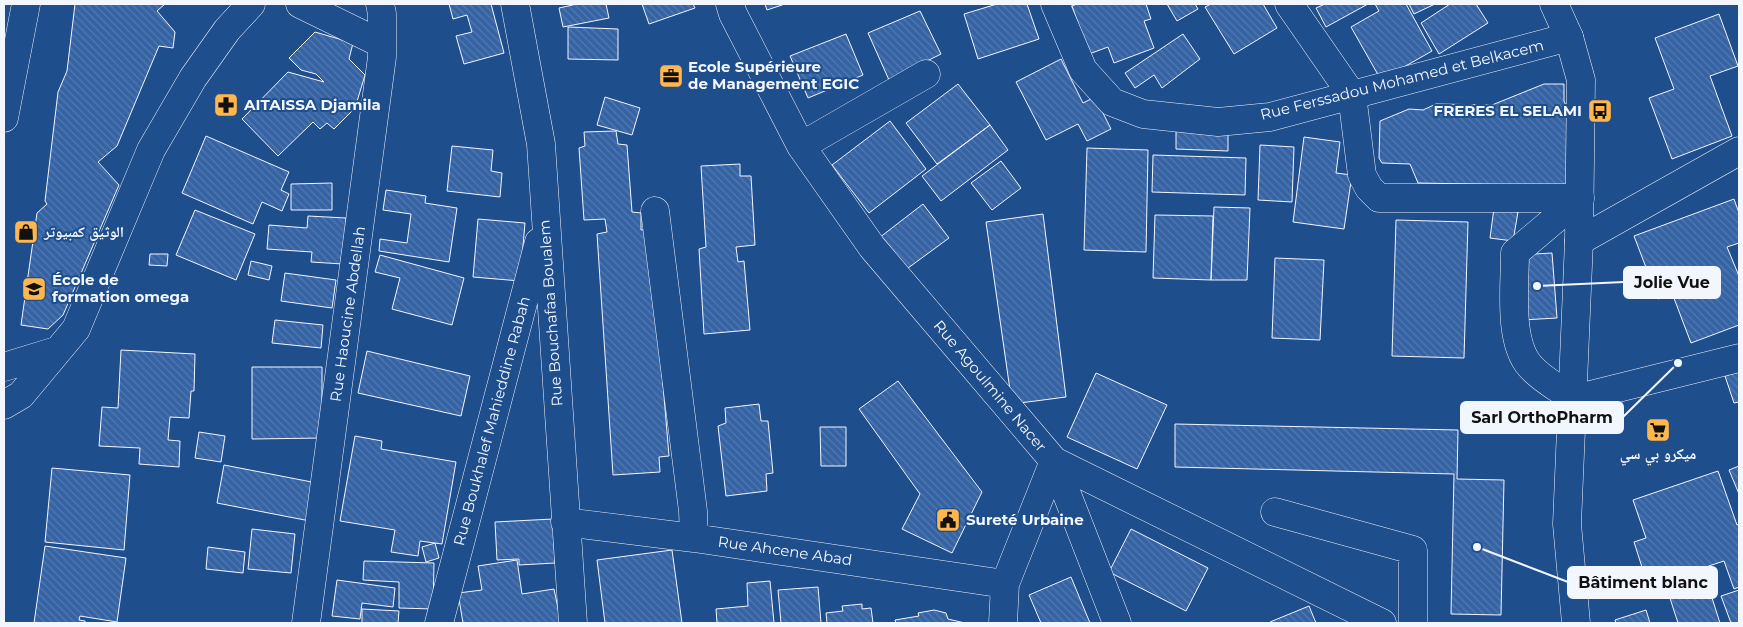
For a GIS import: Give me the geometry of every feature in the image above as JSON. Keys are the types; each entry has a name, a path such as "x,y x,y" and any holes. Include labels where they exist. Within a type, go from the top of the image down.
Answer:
{"street":[{"path":"4,118 26,4"},
{"path":"4,405 21,395 76,329 151,150 193,78 226,30 251,4"},
{"path":"300,4 382,44"},
{"name":"Rue Haoucine Abdellah","path":"306,623 382,57 380,4"},
{"name":"Rue Bouchafaa Boualem","path":"515,4 541,144 573,623"},
{"name":"Rue Agoulmine Nacer","path":"730,4 733,14 801,146 872,247 1054,461 1382,623"},
{"name":"Rue Ferssadou Mohamed et Belkacem","path":"1055,4 1083,70 1112,102 1143,114 1218,122 1270,117 1570,37"},
{"path":"1289,4 1352,95 1362,176 1368,188 1379,198 1580,198"},
{"path":"1554,4 1570,37 1581,80 1579,241 1574,399 1567,524 1576,623"},
{"path":"801,146 926,74"},
{"path":"1579,241 1739,151"},
{"path":"1574,399 1531,367 1521,354 1515,320 1515,253 1580,198"},
{"path":"655,211 693,511 694,538"},
{"name":"Rue Boukhalef Mahieddine Rabah","path":"439,623 546,218"},
{"path":"4,367 26,362 57,350"},
{"path":"1574,399 1739,358"},
{"path":"1002,623 1006,584 1054,461"},
{"path":"1054,461 1117,623"},
{"path":"1274,512 1413,550 1414,623"},
{"name":"Rue Ahcene Abad","path":"565,522 694,538 1006,584"}],"building":[{"path":"75,4 165,4 157,11 175,32 173,48 159,46 117,146 98,162 119,185 63,315 48,329 21,325 37,213 47,204 45,201 58,92 67,71"},
{"path":"449,4 491,4 504,53 464,64 456,36 472,32 467,15 453,19"},
{"path":"577,4 606,4 609,18 563,27 559,8"},
{"path":"642,4 693,4 695,8 649,24"},
{"path":"765,4 785,4 767,10"},
{"path":"997,4 1027,4 1039,39 978,59 964,14"},
{"path":"1077,4 1146,4 1151,19 1144,21 1154,48 1114,63 1108,47 1089,54 1072,6"},
{"path":"1167,4 1195,4 1198,9 1177,21"},
{"path":"1211,4 1263,4 1277,28 1234,54 1205,7"},
{"path":"1325,4 1368,4 1326,27 1316,8"},
{"path":"1375,4 1406,4 1432,51 1381,80 1351,27 1379,11"},
{"path":"1409,4 1435,4 1414,14"},
{"path":"1450,4 1476,4 1488,23 1439,54 1421,23"},
{"path":"920,11 941,54 889,80 868,33"},
{"path":"1719,14 1738,66 1710,76 1732,136 1672,159 1649,98 1674,89 1655,38"},
{"path":"568,27 618,29 618,60 568,59"},
{"path":"315,32 353,43 349,59 365,75 355,108 334,129 327,123 320,129 313,122 278,156 242,119 288,72 324,82 316,74 301,70 289,58"},
{"path":"846,34 863,75 808,98 790,56"},
{"path":"1183,34 1200,59 1162,88 1154,75 1135,88 1125,73"},
{"path":"1061,59 1083,103 1095,97 1111,129 1087,141 1078,124 1046,140 1016,82"},
{"path":"958,84 990,125 937,164 906,123"},
{"path":"1544,84 1564,84 1564,101 1568,110 1570,186 1418,183 1410,164 1382,163 1379,158 1380,121 1409,109 1423,110 1436,104 1492,105"},
{"path":"605,97 640,108 632,135 597,125"},
{"path":"890,121 926,169 869,213 832,165"},
{"path":"990,125 1008,150 941,201 922,176"},
{"path":"1176,129 1228,130 1228,151 1176,149"},
{"path":"616,131 618,144 627,145 632,212 641,213 641,230 650,229 669,456 659,457 660,472 613,475 597,234 607,232 605,219 584,220 579,148 585,146 584,132"},
{"path":"206,136 289,172 281,190 289,194 282,211 262,202 253,224 182,193"},
{"path":"1304,137 1340,142 1336,173 1352,175 1344,229 1293,222"},
{"path":"1260,145 1294,147 1292,202 1258,200"},
{"path":"452,146 493,150 491,171 502,173 500,197 447,191"},
{"path":"1087,148 1148,150 1146,252 1084,250"},
{"path":"1153,155 1246,158 1245,195 1152,192"},
{"path":"1001,161 1021,188 992,210 971,183"},
{"path":"740,164 740,176 751,176 755,245 736,247 738,262 744,261 750,330 704,334 699,249 706,247 701,166"},
{"path":"332,183 332,210 291,210 291,184"},
{"path":"386,190 426,196 425,203 457,208 449,262 379,251 380,239 407,243 411,214 383,210"},
{"path":"1734,199 1739,213 1739,243 1727,247 1739,276 1739,325 1691,343 1672,293 1658,299 1634,236"},
{"path":"923,204 949,238 904,271 879,238"},
{"path":"1214,207 1250,208 1247,280 1211,280"},
{"path":"1494,208 1518,212 1513,241 1490,238"},
{"path":"195,210 255,234 236,280 176,255"},
{"path":"1043,214 1066,397 1012,404 986,222"},
{"path":"1155,215 1213,216 1211,280 1153,278"},
{"path":"308,216 346,218 343,264 311,262 312,252 267,249 269,225 307,228"},
{"path":"478,219 525,223 520,281 473,277"},
{"path":"1396,220 1468,222 1464,358 1392,356"},
{"path":"1552,253 1557,318 1522,320 1517,255"},
{"path":"150,254 168,254 167,266 149,265"},
{"path":"380,255 464,278 452,325 392,309 400,278 375,272"},
{"path":"1275,258 1324,260 1320,340 1272,338"},
{"path":"251,261 272,266 269,280 248,275"},
{"path":"285,273 336,280 332,308 281,301"},
{"path":"275,320 323,325 321,348 272,343"},
{"path":"121,350 195,354 194,391 191,391 189,418 170,417 168,440 180,441 179,467 139,464 140,448 99,446 102,407 118,408"},
{"path":"367,351 470,376 461,416 358,393"},
{"path":"252,367 322,367 322,438 252,439"},
{"path":"1739,372 1739,402 1734,403 1725,376"},
{"path":"1096,373 1167,405 1137,469 1067,437"},
{"path":"898,381 982,492 952,553 902,529 920,494 859,409"},
{"path":"759,404 761,421 768,421 773,473 766,474 767,491 726,496 718,426 726,423 725,408"},
{"path":"1175,424 1458,430 1457,479 1504,480 1501,615 1451,614 1454,474 1175,467"},
{"path":"820,427 846,427 846,466 821,466"},
{"path":"199,432 225,436 221,462 195,458"},
{"path":"355,436 382,441 381,449 456,462 442,544 420,541 418,556 391,552 395,530 340,521"},
{"path":"224,465 317,483 310,521 217,503"},
{"path":"1739,466 1739,494 1729,470"},
{"path":"52,468 130,475 124,550 45,542"},
{"path":"1718,471 1737,525 1739,524 1739,587 1734,589 1724,561 1648,586 1634,542 1646,538 1633,500"},
{"path":"553,519 555,563 519,565 519,559 497,560 495,522"},
{"path":"252,529 295,534 291,573 248,569"},
{"path":"1131,529 1208,568 1186,611 1109,572"},
{"path":"435,543 439,558 426,562 422,547"},
{"path":"45,546 126,558 117,622 80,616 79,620 85,621 85,623 34,623"},
{"path":"208,547 245,552 243,573 206,569"},
{"path":"672,550 682,623 605,623 597,560"},
{"path":"517,560 522,594 554,589 561,623 463,623 458,593 482,590 478,566"},
{"path":"364,561 434,563 433,609 399,608 399,582 363,580"},
{"path":"1705,576 1720,623 1678,623 1667,589"},
{"path":"1071,577 1090,623 1041,623 1029,595"},
{"path":"337,580 395,588 393,607 362,603 360,619 332,616"},
{"path":"770,581 774,623 717,623 716,609 748,606 747,583"},
{"path":"818,587 821,623 781,623 778,590"},
{"path":"1739,590 1739,623 1731,623 1721,596"},
{"path":"862,604 862,609 871,608 873,623 827,623 826,613 843,611 842,606"},
{"path":"1309,606 1316,623 1270,622"},
{"path":"362,609 399,611 398,623 362,623"},
{"path":"934,610 946,613 948,619 965,623 896,623 895,620 919,616 918,613"},
{"path":"1646,610 1650,623 1616,623 1615,620"}],"place":[{"name":"Ecole Supérieure de Management EGIC","path":"671,76"},
{"name":"AITAISSA Djamila","path":"226,105"},
{"name":"FRERES EL SELAMI","path":"1600,111"},
{"name":"الوثيق كمبيوتر","path":"26,232"},
{"name":"Jolie Vue","path":"1537,286"},
{"name":"École de formation omega","path":"34,289"},
{"name":"Sarl OrthoPharm","path":"1678,363"},
{"name":"ميكرو بي سي","path":"1658,430"},
{"name":"Sureté Urbaine","path":"948,520"},
{"name":"Bâtiment blanc","path":"1477,547"}]}
